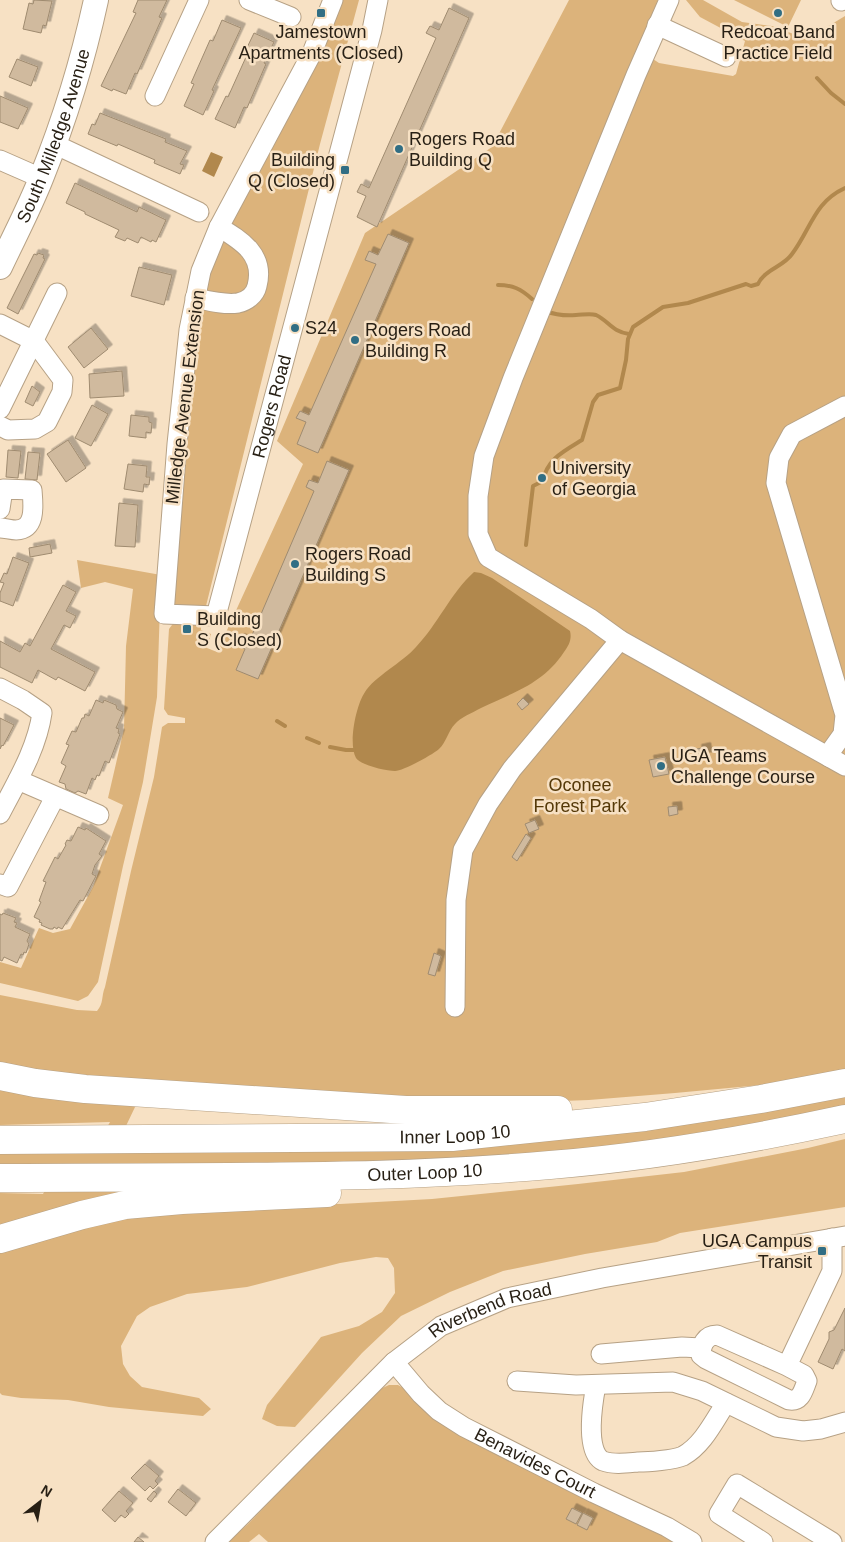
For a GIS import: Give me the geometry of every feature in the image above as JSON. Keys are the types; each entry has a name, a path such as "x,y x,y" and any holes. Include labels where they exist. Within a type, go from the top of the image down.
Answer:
{"highway":[{"path":"0,1076 35,1083 85,1089 406,1110 582,1110 761,1099"},
{"name":"Inner Loop 10","path":"0,1140 452,1137 644,1117 761,1099 845,1083"},
{"name":"Outer Loop 10","path":"0,1178 411,1174 551,1165 683,1150 777,1134 845,1119"},
{"path":"7,1236 125,1205 182,1200 346,1192 411,1174"}],"main road":[{"name":"South Milledge Avenue","path":"0,267 41,178 54,144 77,78 96,0"}],"street":[{"path":"155,96 199,0"},
{"path":"249,0 291,17"},
{"name":"Milledge Avenue Extension","path":"164,614 178,434 189,330 200,271 219,227 312,53 333,0"},
{"name":"Rogers Road","path":"164,614 216,616 372,30 378,0"},
{"path":"669,0 647,48 513,378 484,456 478,496 478,534 488,557 591,619 620,640 837,761"},
{"path":"657,25 726,57"},
{"path":"54,144 199,212"},
{"path":"0,160 41,178"},
{"path":"195,298 229,304 250,298 257,289 259,267 254,256 242,241 219,227"},
{"path":"0,409 57,294"},
{"path":"0,324 34,342 63,380 62,392 47,422 35,429 8,430 0,426"},
{"path":"837,761 833,748 843,734 845,715 776,483 779,458 792,434 845,406"},
{"path":"0,508 3,488 32,490 33,510 30,522 25,528 17,530 0,528"},
{"path":"455,1007 456,900 463,850 488,804 512,769 620,640"},
{"path":"0,688 42,713 40,730 18,780 0,814"},
{"path":"18,780 99,815"},
{"path":"0,884 8,887 55,797"},
{"path":"786,1366 832,1271 839,1237"},
{"name":"Riverbend Road","path":"215,1542 394,1362 441,1326 507,1298 602,1278 839,1237"},
{"path":"710,1335 717,1335 786,1366 804,1375 807,1381 800,1398 795,1401 789,1400 706,1359 700,1355 701,1348 710,1335"},
{"path":"601,1354 682,1347 701,1348"},
{"name":"Benavides Court","path":"394,1362 421,1394 439,1411 464,1427 594,1493 666,1534 692,1542"},
{"path":"517,1381 596,1385 673,1382 702,1391 776,1427 788,1430 812,1430 845,1422"},
{"path":"596,1385 591,1417 594,1451 601,1460 611,1463 641,1462 682,1456 697,1445 726,1403"},
{"path":"763,1542 719,1514 737,1484 832,1542"}],"green space":[{"path":"343,0 359,0 320,144 206,606 204,609 178,607 174,604 193,361 206,282 223,235 323,49"},
{"name":"University of Georgia","path":"569,0 658,0 638,49 659,63 733,76 736,74 745,41 700,17 686,0 703,0 742,22 772,26 807,39 845,16 845,1071 761,1085 675,1093 589,1100 482,1104 146,1084 115,1149 845,1091 845,1109 733,1132 490,1161 137,1166 107,1218 274,1204 340,1204 432,1199 578,1184 684,1172 845,1139 845,1207 680,1233 657,1242 585,1254 503,1271 450,1292 401,1316 362,1353 295,1427 277,1426 262,1419 267,1405 321,1337 359,1326 382,1312 395,1293 394,1268 388,1258 376,1257 340,1263 247,1287 187,1294 150,1307 137,1316 121,1346 123,1364 130,1376 142,1387 199,1398 211,1409 203,1416 109,1407 68,1400 21,1398 2,1395 0,1393 0,1193 43,1194 57,1168 0,1170 0,1149 95,1149 110,1122 0,1125 0,995 77,1010 97,1011 102,1003 154,777 162,727 168,723 185,723 185,718 168,715 164,709 169,629 175,621 201,625 201,630 211,634 207,648 217,652 303,464 277,441 365,233 492,147"},
{"name":"Redcoat Band Practice Field","path":"734,0 801,0 788,27"},
{"path":"77,560 161,575 157,697 143,782 98,982 88,996 78,1001 0,983 0,962 21,968 39,928 53,933 70,929 93,887 123,805 108,798 124,729 126,646 133,589 105,582 81,588"},
{"path":"389,1385 398,1385 678,1542 268,1542 259,1534 249,1542 228,1542 248,1524 378,1390"}],"shaded area":[{"path":"211,152 223,157 214,177 202,171"},
{"path":"474,572 492,578 570,631 571,634 567,647 556,663 537,680 460,719 441,746 424,759 395,771 374,767 358,761 354,752 353,734 356,715 365,692 369,686 416,647 458,590"}],"building":[{"path":"34,0 52,1 46,26 43,25 41,33 23,29 29,3 33,4"},
{"path":"138,0 167,0 159,17 162,18 126,94 101,86 136,13 133,12"},
{"name":"Rogers Road Building Q","path":"449,8 469,18 377,227 357,217 366,196 357,192 361,184 369,188 436,38 426,33 430,26 439,30"},
{"path":"222,20 241,28 212,90 214,91 203,115 184,106 194,84 191,83 210,40 213,41"},
{"path":"254,33 274,42 247,108 244,107 235,128 215,119 226,96 228,97 246,57 243,56"},
{"path":"17,59 38,67 31,86 9,77"},
{"path":"0,96 28,108 18,129 0,122"},
{"path":"100,113 166,139 165,142 187,151 180,164 184,165 180,174 154,163 155,160 118,144 117,146 88,134 92,124 95,125"},
{"path":"75,183 137,212 139,207 166,220 156,242 152,240 151,242 141,237 138,243 127,238 125,241 115,237 119,230 66,203"},
{"name":"Rogers Road Building R","path":"388,234 409,243 318,453 297,444 306,422 296,418 300,411 309,415 376,264 365,260 369,251 378,255"},
{"path":"38,253 44,255 43,258 45,259 18,314 7,308 34,254 37,255"},
{"path":"139,267 172,275 164,305 131,296"},
{"path":"91,328 108,349 84,368 68,347"},
{"path":"122,371 124,396 90,398 89,374"},
{"path":"32,386 40,392 33,406 25,402"},
{"path":"92,405 108,414 91,446 75,438"},
{"path":"131,415 149,417 149,422 152,423 151,433 146,432 146,438 129,436"},
{"path":"68,440 86,468 66,482 47,454"},
{"path":"8,450 21,451 18,478 6,477"},
{"path":"28,452 40,453 37,480 25,479"},
{"name":"Rogers Road Building S","path":"327,461 349,470 258,679 236,670 245,649 237,645 240,638 249,642 314,491 306,487 309,480 318,483"},
{"path":"128,464 147,466 146,477 150,477 149,485 144,484 143,492 124,489"},
{"path":"119,503 138,505 135,547 115,546"},
{"path":"50,544 52,553 30,557 29,548"},
{"path":"13,557 29,563 13,606 0,601 0,593 4,583 0,582 4,573 7,574"},
{"path":"63,585 76,592 66,611 76,616 70,628 64,625 51,649 95,672 85,691 58,677 56,680 38,670 32,683 0,667 0,641 20,652 25,643 30,646"},
{"path":"523,698 529,704 522,710 517,704"},
{"path":"96,700 103,703 104,700 116,705 117,709 123,712 116,728 119,729 118,733 120,734 109,763 105,761 99,776 97,775 95,780 92,778 86,794 78,791 75,793 66,789 65,784 59,782 66,766 61,763 69,745 66,744 72,731 76,732 85,714 89,716"},
{"path":"0,718 14,725 0,749"},
{"path":"706,747 708,756 699,758 697,749"},
{"path":"665,757 669,774 653,777 649,760"},
{"path":"677,806 678,814 669,816 668,807"},
{"path":"535,820 539,829 529,833 525,824"},
{"path":"78,827 85,830 86,828 106,841 99,854 102,856 95,865 92,874 96,876 83,901 80,900 62,929 54,927 50,929 41,925 40,920 34,917 41,902 39,901 46,882 43,881 55,857 58,859 67,840 71,841"},
{"path":"526,834 531,838 517,861 512,857"},
{"path":"3,913 16,918 14,922 17,923 15,927 30,934 26,953 21,954 17,963 4,957 2,961 0,960 0,914 2,915"},
{"path":"434,953 441,956 435,976 428,974"},
{"path":"845,1308 845,1351 842,1349 833,1369 818,1362 829,1339 829,1332 834,1330"},
{"path":"145,1464 159,1476 155,1481 158,1484 153,1489 150,1486 145,1491 131,1478"},
{"path":"178,1489 196,1503 186,1516 168,1502"},
{"path":"119,1491 133,1503 126,1511 129,1514 125,1518 121,1515 115,1522 102,1510"},
{"path":"154,1491 157,1494 151,1502 147,1499"},
{"path":"572,1508 582,1513 576,1524 566,1519"},
{"path":"583,1513 593,1518 587,1530 577,1525"},
{"path":"138,1537 144,1542 134,1542"}],"waterway":[{"path":"817,78 845,104"},
{"path":"526,545 533,486 543,481 548,467 557,456 582,440 593,402 598,395 620,388 628,339 633,327 663,307 688,303 746,284 751,286 758,284 769,271 784,262 792,254 826,201 845,188"},
{"path":"498,285 516,288 532,299"},
{"path":"545,311 564,315 596,315 615,329 629,334"},
{"path":"277,721 285,726"},
{"path":"307,738 319,743"},
{"path":"330,747 354,750"}],"place":[{"name":"Jamestown Apartments (Closed)","path":"321,13"},
{"name":"Redcoat Band Practice Field","path":"778,13"},
{"name":"Rogers Road Building Q","path":"399,149"},
{"name":"Building Q (Closed)","path":"345,170"},
{"name":"S24","path":"295,328"},
{"name":"Rogers Road Building R","path":"355,340"},
{"name":"University of Georgia","path":"542,478"},
{"name":"Rogers Road Building S","path":"295,564"},
{"name":"Building S (Closed)","path":"187,629"},
{"name":"UGA Teams Challenge Course","path":"661,766"},
{"name":"UGA Campus Transit","path":"822,1251"}],"park label":[{"name":"Oconee Forest Park","path":"580,795"}]}
